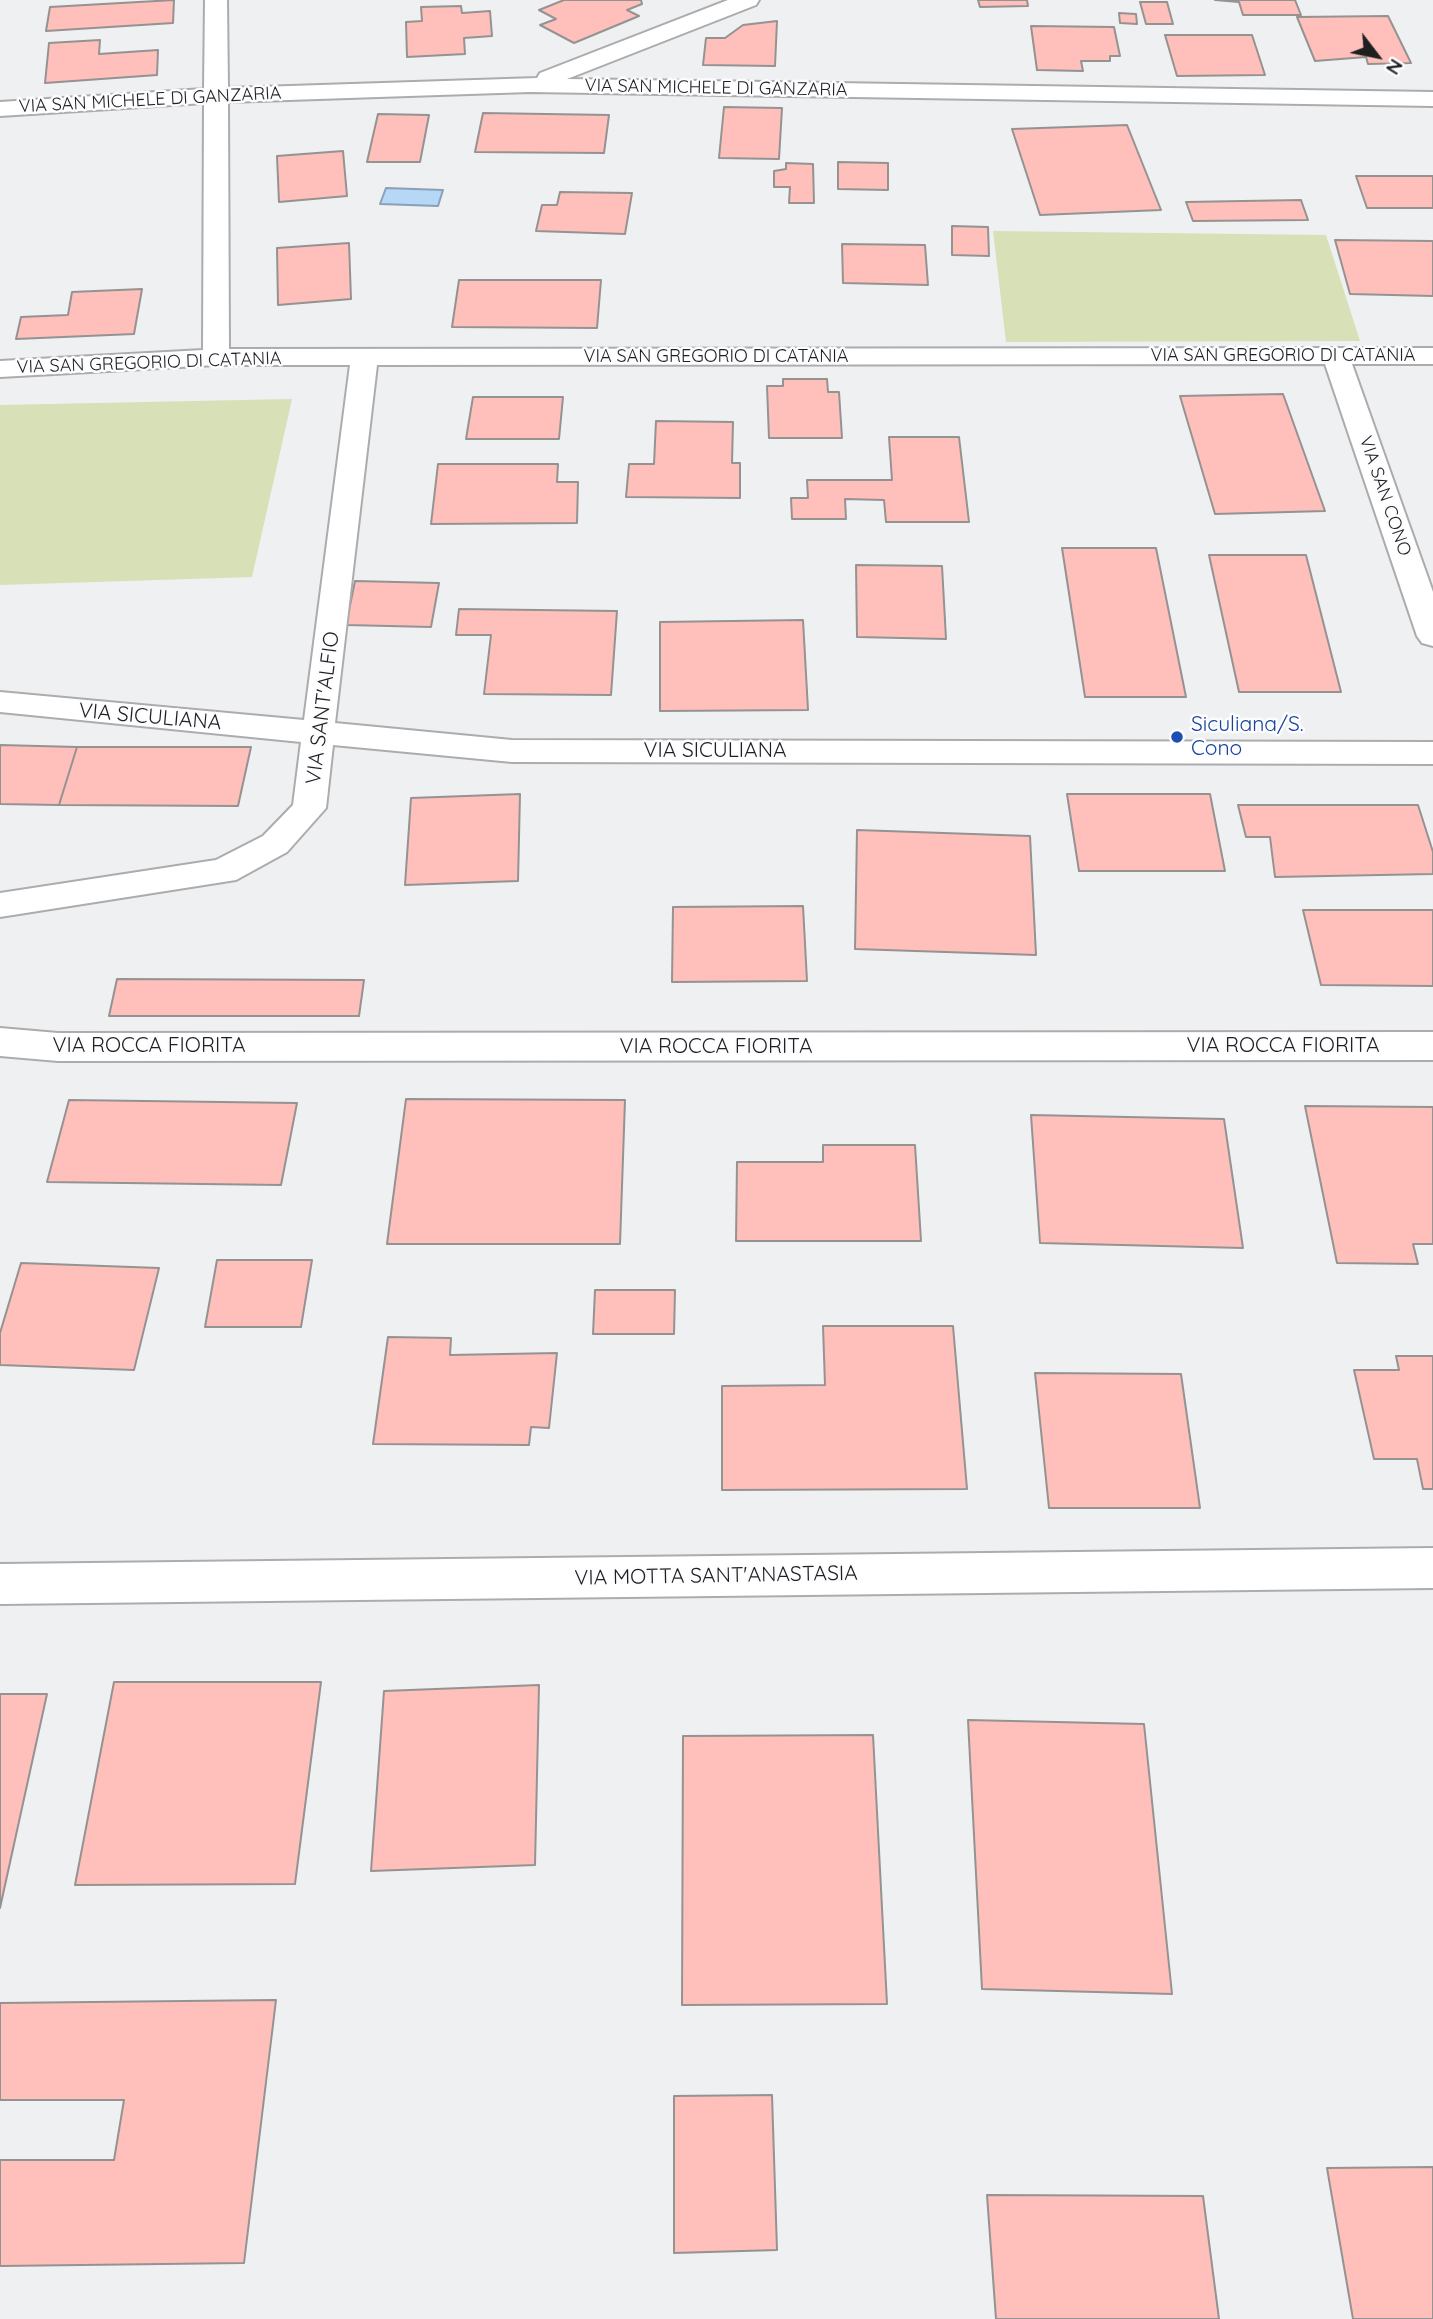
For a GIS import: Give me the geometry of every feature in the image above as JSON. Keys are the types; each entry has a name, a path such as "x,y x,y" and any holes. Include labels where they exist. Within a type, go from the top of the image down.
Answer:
{"street":[{"path":"216,0 216,357"},
{"path":"530,85 748,0"},
{"name":"VIA SAN MICHELE DI GANZARIA","path":"0,109 216,95 530,85 1433,99"},
{"name":"VIA SAN CONO","path":"1336,356 1433,636"},
{"name":"VIA SAN GREGORIO DI CATANIA","path":"0,369 216,357 1433,356"},
{"name":"VIA SANT'ALFIO","path":"0,905 224,871 257,856 289,832 309,808 321,733 364,358"},
{"name":"VIA SICULIANA","path":"0,702 512,751 1433,754"},
{"name":"VIA ROCCA FIORITA","path":"0,1042 58,1047 1433,1046"},
{"name":"VIA MOTTA SANT'ANASTASIA","path":"0,1584 1433,1568"}],"green space":[{"path":"993,231 1326,235 1360,341 1006,342"},
{"path":"292,399 252,577 0,585 0,405"}],"water":[{"path":"386,188 443,190 438,206 380,204"}],"building":[{"path":"174,0 173,23 46,31 50,7"},
{"path":"564,0 641,0 642,4 627,10 639,16 574,43 540,25 556,19 539,10"},
{"path":"978,0 1027,0 1028,6 980,7"},
{"path":"1215,0 1295,0 1301,15 1243,15 1239,2"},
{"path":"1140,2 1167,2 1173,24 1146,24"},
{"path":"461,6 462,13 490,11 492,36 464,38 465,54 407,57 406,22 422,21 421,7"},
{"path":"1119,13 1136,14 1137,24 1120,23"},
{"path":"1388,16 1411,63 1368,64 1366,57 1315,61 1297,17"},
{"path":"777,21 775,66 703,65 706,38 725,38 743,25"},
{"path":"1031,26 1114,27 1120,56 1110,56 1110,61 1081,61 1083,71 1037,70"},
{"path":"1165,35 1252,35 1265,75 1177,76"},
{"path":"100,40 99,54 158,50 157,75 45,83 49,43"},
{"path":"724,107 782,108 779,159 719,158"},
{"path":"483,113 609,115 604,153 475,152"},
{"path":"378,114 429,115 420,162 367,162"},
{"path":"1127,125 1161,210 1040,215 1012,129"},
{"path":"343,151 347,196 279,202 277,156"},
{"path":"838,162 888,163 888,190 838,189"},
{"path":"786,163 813,164 814,203 789,203 790,187 774,187 774,171 786,169"},
{"path":"1356,176 1433,176 1433,208 1367,208"},
{"path":"560,192 632,193 625,234 536,231 542,205 557,205"},
{"path":"1301,200 1308,220 1193,221 1186,202"},
{"path":"952,226 988,227 989,256 952,255"},
{"path":"1335,240 1433,241 1433,296 1350,294"},
{"path":"349,243 351,299 278,305 277,248"},
{"path":"842,244 925,245 928,285 843,283"},
{"path":"459,280 601,280 597,328 452,327"},
{"path":"142,289 134,334 16,339 21,317 68,315 72,292"},
{"path":"783,379 827,379 828,392 839,392 842,438 769,438 767,386 783,386"},
{"path":"1283,394 1325,511 1215,514 1180,396"},
{"path":"473,397 563,397 559,439 466,439"},
{"path":"656,421 733,422 732,463 740,463 740,498 626,497 629,464 654,464"},
{"path":"889,437 959,437 969,522 886,522 884,500 845,499 846,519 792,519 791,498 808,498 807,480 892,480"},
{"path":"438,464 558,464 557,482 578,482 577,523 431,524"},
{"path":"1062,548 1156,548 1186,697 1085,697"},
{"path":"1209,555 1306,555 1341,692 1239,692"},
{"path":"856,565 942,566 946,639 857,637"},
{"path":"355,581 439,583 431,627 346,625"},
{"path":"459,609 617,611 611,695 484,694 491,635 456,635"},
{"path":"803,620 808,710 660,711 660,622"},
{"path":"0,745 77,747 59,805 0,804"},
{"path":"77,747 251,747 238,806 59,805"},
{"path":"520,794 518,881 405,885 411,798"},
{"path":"1067,794 1210,794 1225,871 1079,871"},
{"path":"1238,805 1418,805 1433,852 1433,874 1275,877 1270,837 1246,837"},
{"path":"857,830 1030,836 1036,955 855,949"},
{"path":"803,906 807,981 672,982 673,907"},
{"path":"1303,910 1433,910 1433,986 1321,985"},
{"path":"117,979 364,980 359,1016 109,1016"},
{"path":"406,1099 625,1100 620,1244 387,1244"},
{"path":"69,1100 297,1103 281,1185 47,1182"},
{"path":"1305,1106 1433,1107 1433,1244 1413,1244 1418,1264 1337,1263"},
{"path":"1031,1115 1224,1119 1243,1248 1040,1243"},
{"path":"823,1145 915,1145 921,1241 736,1241 737,1162 823,1162"},
{"path":"217,1260 312,1260 301,1327 205,1327"},
{"path":"21,1263 159,1268 134,1370 0,1365 0,1333"},
{"path":"595,1290 675,1290 674,1334 593,1334"},
{"path":"823,1326 953,1326 967,1489 722,1490 722,1386 825,1385"},
{"path":"388,1337 451,1338 450,1355 557,1353 549,1428 531,1427 529,1445 373,1444"},
{"path":"1396,1356 1433,1356 1433,1489 1423,1489 1417,1459 1374,1459 1354,1370 1399,1370"},
{"path":"1035,1373 1181,1374 1200,1508 1049,1508"},
{"path":"114,1682 321,1682 295,1884 75,1885"},
{"path":"539,1685 535,1865 371,1871 384,1691"},
{"path":"0,1694 47,1694 0,1908"},
{"path":"968,1720 1144,1724 1172,1994 982,1989"},
{"path":"873,1735 887,2004 682,2005 683,1736"},
{"path":"276,2000 244,2263 0,2266 0,2160 114,2160 124,2100 0,2100 0,2003"},
{"path":"772,2095 777,2250 674,2253 674,2096"},
{"path":"1433,2167 1433,2319 1353,2319 1327,2168"},
{"path":"987,2195 1203,2196 1219,2319 996,2319"}],"place":[{"name":"Siculiana/S. Cono","path":"1177,737"}]}
